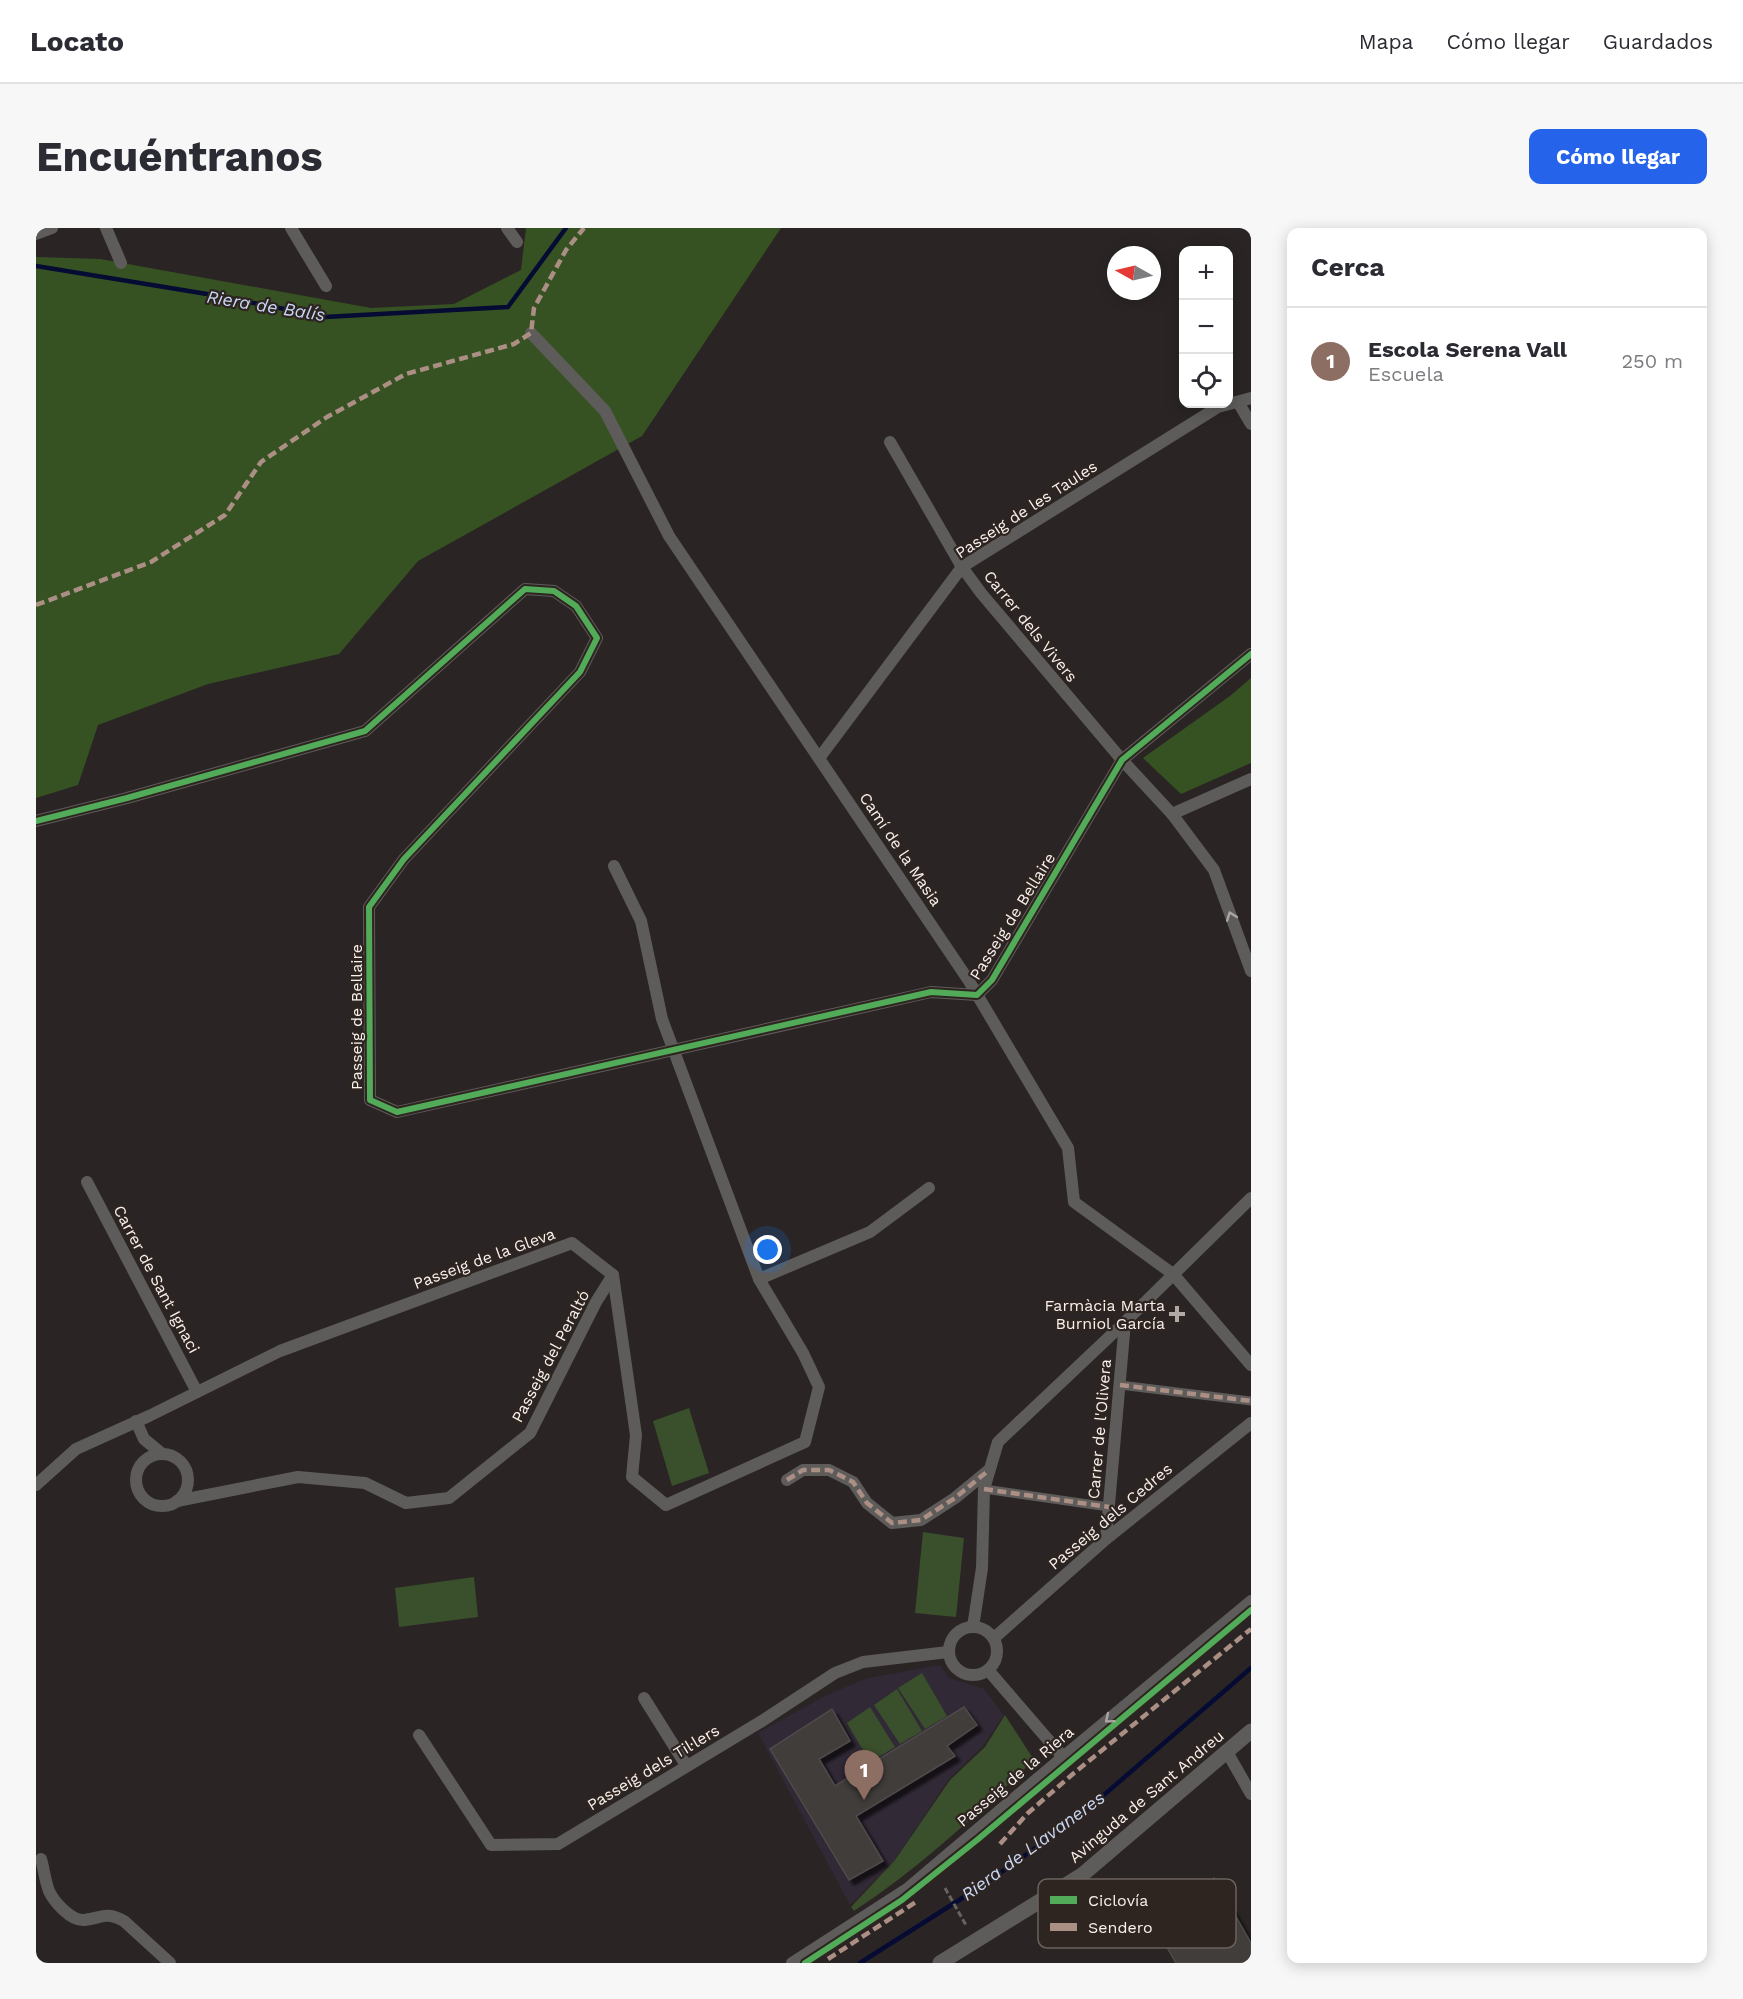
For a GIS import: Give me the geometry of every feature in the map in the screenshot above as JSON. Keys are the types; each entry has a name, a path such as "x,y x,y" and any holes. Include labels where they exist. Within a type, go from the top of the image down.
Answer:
{"street":[{"path":"36,234 52,228"},
{"path":"106,228 122,263"},
{"path":"291,228 326,286"},
{"path":"507,228 517,242"},
{"name":"Camí de la Masia","path":"531,333 605,411 669,536 820,757 977,995 1068,1148 1074,1202 1173,1274 1251,1365"},
{"name":"Passeig de les Taules","path":"820,757 962,567 1218,407 1251,398"},
{"path":"1238,402 1251,424"},
{"name":"Carrer dels Vivers","path":"890,442 962,567 981,593 1122,760 1172,814 1214,870 1251,971"},
{"name":"Passeig de Bellaire","path":"36,821 127,798 365,731 525,589 554,591 576,606 597,638 580,672 404,859 369,907 370,1101 397,1112 931,992 977,995 992,980 1122,760 1251,654"},
{"path":"1172,814 1251,779"},
{"path":"614,866 641,921 662,1019 759,1280 804,1353 819,1388 805,1443 666,1505 632,1477 636,1435 614,1275"},
{"name":"Carrer de Sant Ignaci","path":"87,1182 197,1392"},
{"path":"759,1280 870,1232 929,1188"},
{"path":"974,1627 981,1568 984,1489 998,1442 1251,1198"},
{"name":"Passeig de la Gleva","path":"36,1485 76,1449 280,1351 572,1243 614,1275"},
{"name":"Passeig del Peraltó","path":"177,1501 298,1477 365,1483 406,1503 449,1498 530,1432 596,1302 614,1275"},
{"name":"Carrer de l'Olivera","path":"1106,1539 1125,1322"},
{"path":"1120,1385 1251,1401"},
{"path":"136,1421 144,1439 160,1454"},
{"name":"Passeig dels Cedres","path":"994,1638 1106,1539 1251,1423"},
{"path":"152,1455 170,1455 185,1467 188,1476 187,1486 177,1501 169,1505 157,1506 148,1503 142,1497 137,1489 135,1478 144,1460 152,1455"},
{"path":"787,1480 803,1470 829,1470 853,1482 867,1503 892,1523 921,1520 955,1498 990,1470"},
{"path":"984,1489 1109,1507"},
{"name":"Passeig de la Riera","path":"792,1963 907,1889 1063,1756 1251,1601"},
{"path":"974,1627 988,1632 994,1638 997,1656 988,1670 971,1676 963,1674 951,1663 948,1652 951,1640 964,1628 974,1627"},
{"name":"Passeig dels Til·lers","path":"419,1735 491,1845 558,1844 762,1721 835,1673 863,1662 948,1652"},
{"path":"988,1670 1063,1756"},
{"path":"644,1698 686,1765"},
{"name":"Avinguda de Sant Andreu","path":"1076,1879 1251,1731"},
{"path":"1227,1752 1251,1794"},
{"path":"41,1859 50,1893 64,1910 74,1918 82,1920 109,1914 116,1916 170,1963"},
{"name":"Avinguda de Sant Andreu","path":"945,1962 1038,1903"}],"path":[{"path":"945,1888 967,1927"}],"shaded area":[{"path":"940,1665 949,1678 984,1689 1004,1715 983,1746 948,1780 894,1861 850,1905 758,1733 827,1695 868,1678"}],"green space":[{"path":"526,228 781,228 642,436 418,561 339,654 208,684 98,725 78,785 36,798 36,257 100,259 371,308 454,304 521,270"},
{"path":"1251,678 1251,763 1181,794 1143,758 1230,696"},
{"path":"689,1408 709,1473 672,1486 653,1421"},
{"path":"923,1532 964,1538 956,1617 915,1613"},
{"path":"474,1577 478,1617 399,1627 395,1588"},
{"path":"922,1673 947,1716 925,1729 898,1688"},
{"path":"897,1689 922,1731 900,1744 874,1705"},
{"path":"870,1707 895,1747 870,1762 847,1723"},
{"path":"1005,1715 1034,1760 925,1859 854,1911 851,1907 895,1860 950,1780 985,1747"}],"building":[{"path":"964,1707 977,1725 947,1746 955,1756 856,1816 883,1861 849,1880 770,1749 832,1709 850,1741 819,1759 835,1786"},
{"path":"1236,1917 1251,1943 1251,1963 1176,1963 1167,1948 1236,1948"}],"waterway":[{"name":"Riera de Balís","path":"36,266 213,295 325,317 508,307 566,228"},
{"name":"Riera de Llavaneres","path":"860,1963 986,1883 1076,1819 1251,1668"}],"marked path":[{"path":"36,605 151,562 225,515 261,462 327,417 406,374 514,344 531,333 534,308 566,250 584,228"},
{"path":"1120,1385 1251,1401"},
{"path":"787,1480 803,1470 829,1470 853,1482 867,1503 892,1523 921,1520 955,1498 989,1470"},
{"path":"984,1489 1109,1507"},
{"path":"1000,1844 1028,1813 1074,1773 1251,1629"},
{"path":"828,1959 916,1902"}],"cycle path":[{"path":"36,821 127,798 365,731 525,589 554,591 576,606 597,638 580,672 404,859 369,907 370,1100 397,1112 931,992 977,995 992,980 1122,760 1251,654"},
{"path":"805,1963 902,1900 1251,1610"}],"place":[{"name":"Farmàcia Marta Burniol García","path":"1177,1314"},
{"name":"Escola Serena Vall","path":"864,1800"}]}
